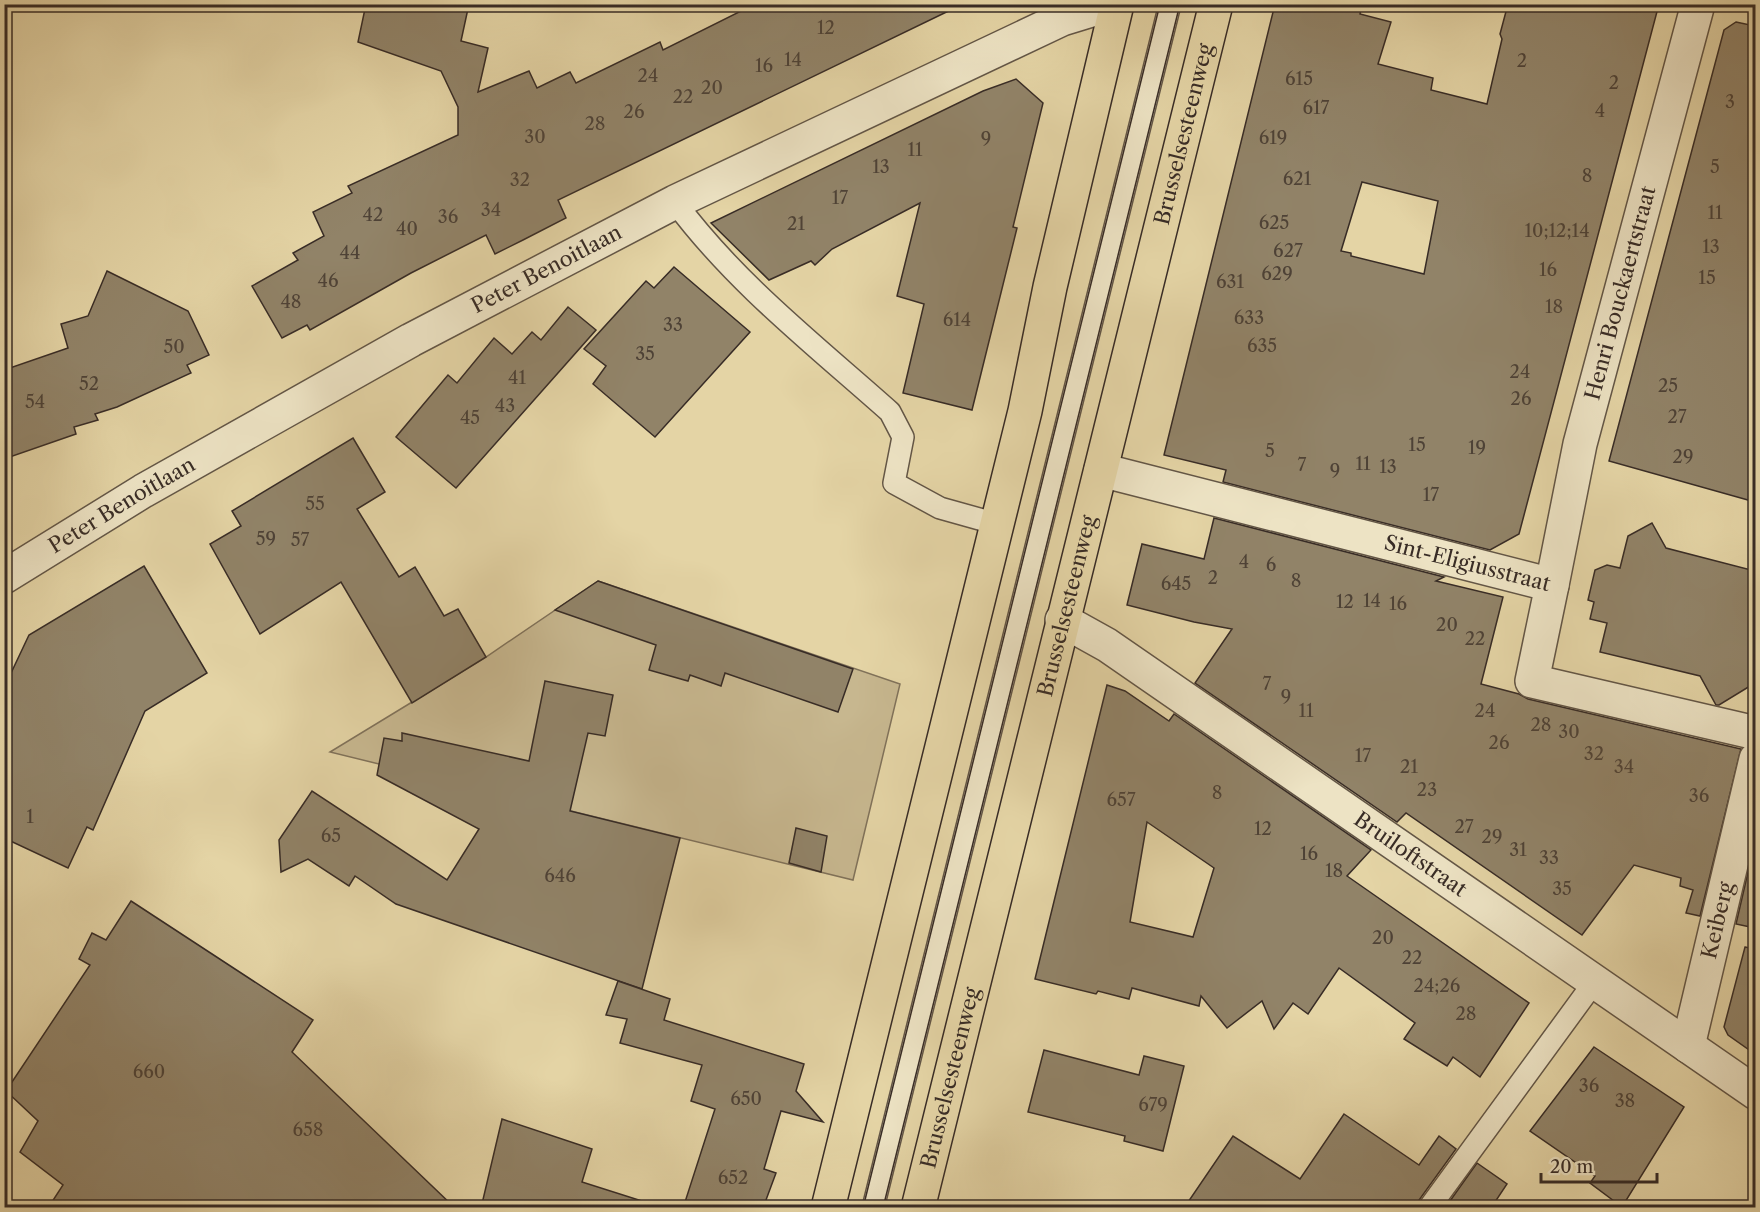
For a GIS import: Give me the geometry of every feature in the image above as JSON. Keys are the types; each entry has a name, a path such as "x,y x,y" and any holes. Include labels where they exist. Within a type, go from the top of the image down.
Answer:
{"main road":[{"path":"828,1208 1025,411 1050,287 1117,4"},
{"name":"Brusselsesteenweg","path":"918,1208 1216,4"}],"street":[{"name":"Peter Benoitlaan","path":"6,579 143,491 383,355 675,202 1062,19 1111,4"},
{"name":"Henri Bouckaertstraat","path":"1552,585 1580,444 1698,4"},
{"name":"Sint-Eligiusstraat","path":"1101,470 1552,585 1532,681 1755,733"},
{"name":"Bruiloftstraat","path":"1062,620 1107,645 1755,1093"},
{"name":"Keiberg","path":"1688,1046 1755,759"}],"lane":[{"path":"873,1208 1170,4"},
{"path":"675,202 697,231 739,276 890,412 903,437 894,483 940,508 997,524"},
{"path":"1429,1208 1595,981"}],"shaded area":[{"path":"598,581 900,684 853,880 330,752 486,657"}],"building":[{"path":"366,4 469,4 461,41 488,48 478,92 529,71 537,88 570,72 576,83 660,42 663,50 755,4 963,4 558,200 566,218 495,254 486,235 411,273 310,330 307,325 282,338 252,286 298,260 293,253 324,236 313,212 352,193 348,186 458,135 458,107 441,71 358,42"},
{"path":"1275,4 1362,4 1360,14 1391,22 1378,64 1433,78 1431,90 1487,104 1508,4 1659,4 1519,534 1490,550 1223,482 1226,470 1164,455","holes":["1362,182 1438,201 1424,274 1351,256 1351,253 1341,251"]},
{"path":"1736,22 1755,26 1755,502 1609,461 1724,30"},
{"path":"1016,79 1043,103 1013,227 1017,228 972,410 903,393 924,304 897,296 920,203 832,249 815,265 811,261 769,280 711,223 983,91"},
{"path":"674,267 750,332 655,437 593,384 606,366 584,349 646,281 654,288"},
{"path":"107,271 188,311 209,355 187,365 191,373 117,407 95,414 98,420 74,427 76,434 4,459 4,370 68,348 61,324 88,316"},
{"path":"568,307 596,330 456,488 396,437 448,375 457,383 494,338 512,354 532,332 541,340"},
{"path":"353,438 385,492 357,509 399,577 415,567 444,616 458,609 486,657 412,703 341,582 260,634 210,544 241,526 232,511"},
{"path":"1214,518 1444,577 1436,581 1503,597 1481,684 1519,694 1528,699 1741,749 1700,916 1686,913 1693,890 1680,886 1681,878 1634,865 1582,935 1406,813 1397,822 1195,683 1232,629 1127,605 1142,544 1204,559"},
{"path":"1652,523 1666,548 1755,571 1755,683 1719,705 1716,705 1700,676 1600,652 1607,623 1590,619 1594,602 1588,600 1595,570 1607,565 1620,568 1628,536"},
{"path":"144,566 207,673 145,711 93,830 87,827 68,868 4,838 4,688 29,635"},
{"path":"598,581 853,669 838,712 725,673 721,686 690,675 688,681 649,670 656,645 555,610"},
{"path":"545,681 613,695 605,736 588,733 570,811 680,838 642,989 396,904 355,876 349,886 308,859 281,872 279,840 312,791 447,880 479,829 377,775 384,738 402,741 402,733 529,761"},
{"path":"1107,685 1125,691 1169,721 1174,714 1371,850 1347,876 1529,1003 1480,1077 1453,1057 1447,1066 1404,1039 1415,1023 1339,968 1308,1014 1293,1003 1274,1029 1262,1001 1227,1028 1201,996 1199,1006 1132,988 1129,999 1098,991 1096,994 1035,979","holes":["1147,822 1214,868 1193,937 1130,922"]},
{"path":"796,828 827,836 821,872 789,863"},
{"path":"1755,842 1755,928 1736,924"},
{"path":"131,901 313,1020 292,1052 455,1208 48,1208 63,1185 20,1152 38,1121 6,1091 90,965 79,959 92,933 106,940"},
{"path":"1745,947 1755,949 1755,1054 1728,1035 1724,1027"},
{"path":"618,981 670,999 664,1020 804,1064 796,1091 823,1122 781,1111 764,1169 776,1173 763,1208 701,1208 685,1202 715,1109 691,1101 702,1065 620,1043 627,1019 606,1015"},
{"path":"1594,1047 1684,1107 1622,1207 1590,1183 1595,1176 1530,1131"},
{"path":"1044,1050 1139,1075 1144,1056 1184,1066 1163,1151 1124,1141 1125,1136 1028,1112"},
{"path":"1344,1114 1419,1165 1439,1136 1456,1149 1419,1200 1416,1208 1184,1208 1233,1136 1300,1179"},
{"path":"502,1119 592,1149 582,1182 642,1201 641,1208 481,1208"},
{"path":"1477,1163 1507,1184 1491,1208 1445,1208"}],"tram line":[{"path":"863,1208 1160,4"},
{"path":"883,1208 1180,4"}]}
